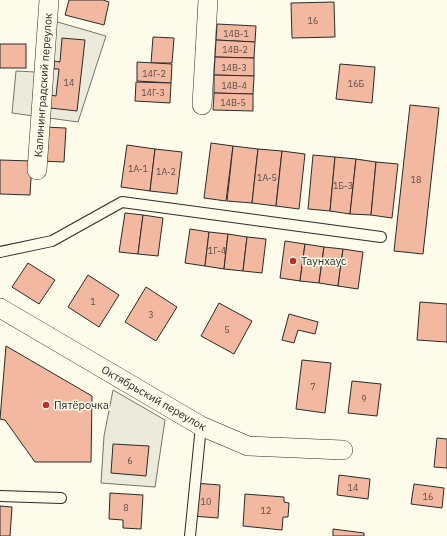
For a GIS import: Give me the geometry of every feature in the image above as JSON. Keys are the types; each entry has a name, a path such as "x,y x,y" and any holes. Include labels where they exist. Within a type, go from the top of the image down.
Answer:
{"street":[{"name":"Калининградский переулок","path":"37,170 49,0"},
{"path":"202,105 208,0"},
{"name":"Октябрьский переулок","path":"0,308 201,426 248,446 343,450"}],"lane":[{"path":"0,252 52,241 122,202 381,237"},
{"path":"190,536 201,426"},
{"path":"0,496 61,498"}],"shaded area":[{"path":"54,21 106,36 78,122 12,113 16,71 35,72 37,43"},
{"path":"113,390 165,420 155,487 101,483 104,436"}],"building":[{"path":"69,0 103,0 109,2 104,25 65,15"},
{"path":"334,2 335,37 292,38 291,3"},
{"path":"217,24 256,26 255,42 216,40"},
{"path":"153,37 174,38 172,63 151,63"},
{"path":"62,38 85,40 77,111 50,108 51,95 56,96 59,69 54,69 54,61 60,62"},
{"path":"216,40 255,42 254,58 215,57"},
{"path":"0,44 26,44 26,68 0,68"},
{"path":"215,57 254,58 254,76 214,75"},
{"path":"137,62 172,64 171,83 137,81"},
{"path":"340,64 375,67 372,103 336,99"},
{"path":"214,75 254,76 253,94 214,93"},
{"path":"136,82 171,83 170,103 135,101"},
{"path":"214,93 253,94 253,111 213,110"},
{"path":"410,105 439,108 423,254 394,251"},
{"path":"43,127 66,128 64,162 40,161"},
{"path":"211,143 233,146 226,201 204,198"},
{"path":"127,145 155,149 150,191 121,187"},
{"path":"233,146 258,149 252,203 227,201"},
{"path":"155,149 182,152 177,194 150,191"},
{"path":"258,149 282,151 276,206 252,203"},
{"path":"282,151 305,154 299,209 276,206"},
{"path":"313,155 335,157 330,211 308,209"},
{"path":"335,157 356,159 350,214 330,211"},
{"path":"356,159 376,162 371,215 350,214"},
{"path":"0,160 32,161 30,195 0,194"},
{"path":"376,162 398,164 392,218 371,215"},
{"path":"125,213 143,215 138,254 119,252"},
{"path":"143,215 163,218 158,256 138,254"},
{"path":"190,229 209,232 205,266 185,263"},
{"path":"209,232 228,234 224,269 205,266"},
{"path":"228,234 247,237 243,271 224,269"},
{"path":"247,237 266,239 262,273 243,271"},
{"name":"Таунхаус","path":"285,241 305,244 300,281 280,278"},
{"path":"305,244 324,247 319,283 300,281"},
{"path":"324,247 343,249 338,286 319,283"},
{"path":"343,249 363,252 358,289 338,286"},
{"path":"28,263 55,280 39,304 12,287"},
{"path":"88,275 119,295 99,327 68,307"},
{"path":"146,287 177,307 156,341 125,322"},
{"path":"420,302 447,304 447,342 417,340"},
{"path":"219,303 252,321 234,354 201,336"},
{"path":"289,314 318,322 315,334 298,330 294,343 282,340"},
{"name":"Пятёрочка","path":"6,346 92,396 91,462 35,462 5,420 0,419"},
{"path":"302,360 331,363 325,413 296,409"},
{"path":"352,381 381,384 377,416 348,413"},
{"path":"437,438 447,439 447,468 434,467"},
{"path":"113,444 149,446 146,476 111,473"},
{"path":"339,475 370,479 368,499 337,495"},
{"path":"194,483 220,485 218,518 192,516"},
{"path":"414,484 444,488 442,508 411,504"},
{"path":"110,493 143,495 141,529 123,528 123,520 109,519"},
{"path":"245,494 284,497 284,502 289,503 288,517 283,517 282,530 243,526"},
{"path":"0,506 12,507 10,536 0,536"},
{"path":"333,529 364,533 364,536 333,536"}],"place":[{"name":"Таунхаус","path":"293,261"},
{"name":"Пятёрочка","path":"46,405"}]}
